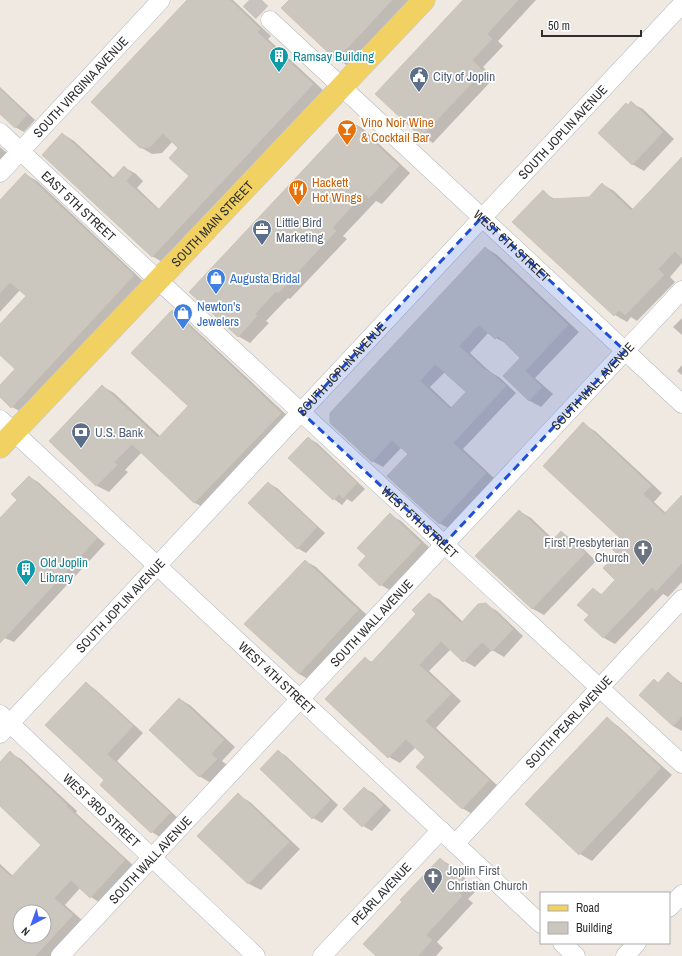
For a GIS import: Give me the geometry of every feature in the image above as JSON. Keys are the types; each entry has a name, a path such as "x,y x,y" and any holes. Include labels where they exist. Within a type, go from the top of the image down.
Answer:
{"main road":[{"name":"SOUTH MAIN STREET","path":"5,432 158,280 424,0"}],"street":[{"name":"SOUTH VIRGINIA AVENUE","path":"0,172 161,0"},
{"name":"SOUTH JOPLIN AVENUE","path":"3,724 157,565 682,4"},
{"name":"WEST 6TH STREET","path":"270,20 682,404"},
{"name":"EAST 5TH STREET","path":"0,132 158,280"},
{"name":"WEST 5TH STREET","path":"158,280 682,764"},
{"name":"SOUTH WALL AVENUE","path":"60,956 682,290"},
{"name":"WEST 4TH STREET","path":"5,432 157,565 540,923"},
{"name":"SOUTH PEARL AVENUE","path":"455,844 682,599"},
{"name":"WEST 3RD STREET","path":"3,724 152,857 256,956"},
{"name":"PEARL AVENUE","path":"322,956 441,830"},
{"path":"670,907 682,894"},
{"path":"563,944 576,956"},
{"path":"624,956 636,944"}],"highlighted area":[{"path":"482,217 625,351 444,544 301,412"}],"building":[{"path":"187,0 230,0 260,29 257,32 313,84 152,257 42,155 62,133 112,179 124,166 132,174 126,181 158,210 189,176 169,158 178,148 163,133 150,147 140,148 91,102"},
{"path":"289,0 392,0 336,60 281,8"},
{"path":"463,0 518,0 487,34 492,39 472,60 483,71 421,137 375,94"},
{"path":"0,89 27,115 15,128 0,114"},
{"path":"631,101 663,132 632,165 598,133 626,103 628,105"},
{"path":"350,120 399,166 369,198 364,193 332,228 336,231 278,293 276,291 255,314 257,316 238,337 189,292"},
{"path":"682,157 682,258 675,251 658,269 664,275 625,315 619,310 614,316 512,222 543,190 552,199 589,197 602,183 631,211"},
{"path":"25,173 134,275 11,408 0,397 0,385 15,369 0,355 0,324 26,296 10,282 0,293 0,200"},
{"path":"485,247 568,325 525,371 542,387 529,401 503,376 520,358 498,336 495,339 479,325 459,346 486,371 487,369 506,386 453,443 486,473 439,524 387,476 408,454 392,440 372,462 330,423 330,413","holes":["435,364 466,392 450,409 420,381"]},
{"path":"172,310 281,413 194,503 132,444 114,462 117,465 96,486 49,441 102,385 158,438 188,406 131,353"},
{"path":"583,422 651,486 643,494 664,514 682,495 682,563 656,591 652,587 603,638 584,620 589,615 577,605 593,588 601,595 615,580 603,568 617,554 612,549 621,539 543,466"},
{"path":"308,437 357,483 343,498 339,494 333,500 288,458"},
{"name":"Old Joplin Library","path":"29,476 97,538 0,643 0,518 17,500 11,494"},
{"path":"268,482 317,527 297,549 248,503"},
{"path":"519,510 552,541 561,531 585,553 532,609 475,556"},
{"path":"390,513 421,543 380,586 358,565 366,556 357,548"},
{"path":"305,560 358,610 299,674 244,624"},
{"path":"429,593 461,623 478,604 486,603 513,629 492,651 482,642 463,662 441,641 419,665 451,694 425,721 489,780 462,809 416,767 425,757 406,739 388,758 325,699 365,657 371,663 416,614 412,610"},
{"path":"668,672 682,685 682,716 673,726 639,695 654,679 658,683"},
{"path":"86,682 133,726 107,754 170,813 151,833 100,785 104,780 45,725"},
{"path":"179,698 224,740 211,754 217,759 199,777 149,730"},
{"path":"607,717 661,768 579,855 525,804"},
{"path":"278,750 330,800 312,819 260,769"},
{"path":"10,751 67,805 66,806 125,860 90,898 71,880 54,898 73,915 52,938 52,904 12,904 12,944 46,944 35,956 0,956 0,867 11,877 41,845 0,806 0,762"},
{"path":"364,787 383,805 362,827 343,809"},
{"path":"238,793 289,842 248,884 197,836"},
{"path":"440,858 466,882 457,891 462,896 426,935 432,940 418,956 376,956 363,944 402,902 400,900"}],"tunnel":[{"path":"249,0 270,20"}],"place":[{"name":"Ramsay Building","path":"279,73"},
{"name":"City of Joplin","path":"419,93"},
{"name":"Vino Noir Wine & Cocktail Bar","path":"347,146"},
{"name":"Hackett Hot Wings","path":"298,206"},
{"name":"Little Bird Marketing","path":"262,246"},
{"name":"Augusta Bridal","path":"216,295"},
{"name":"Newton's Jewelers","path":"183,330"},
{"name":"U.S. Bank","path":"81,449"},
{"name":"First Presbyterian Church","path":"643,566"},
{"name":"Old Joplin Library","path":"26,586"},
{"name":"Joplin First Christian Church","path":"433,894"}]}
